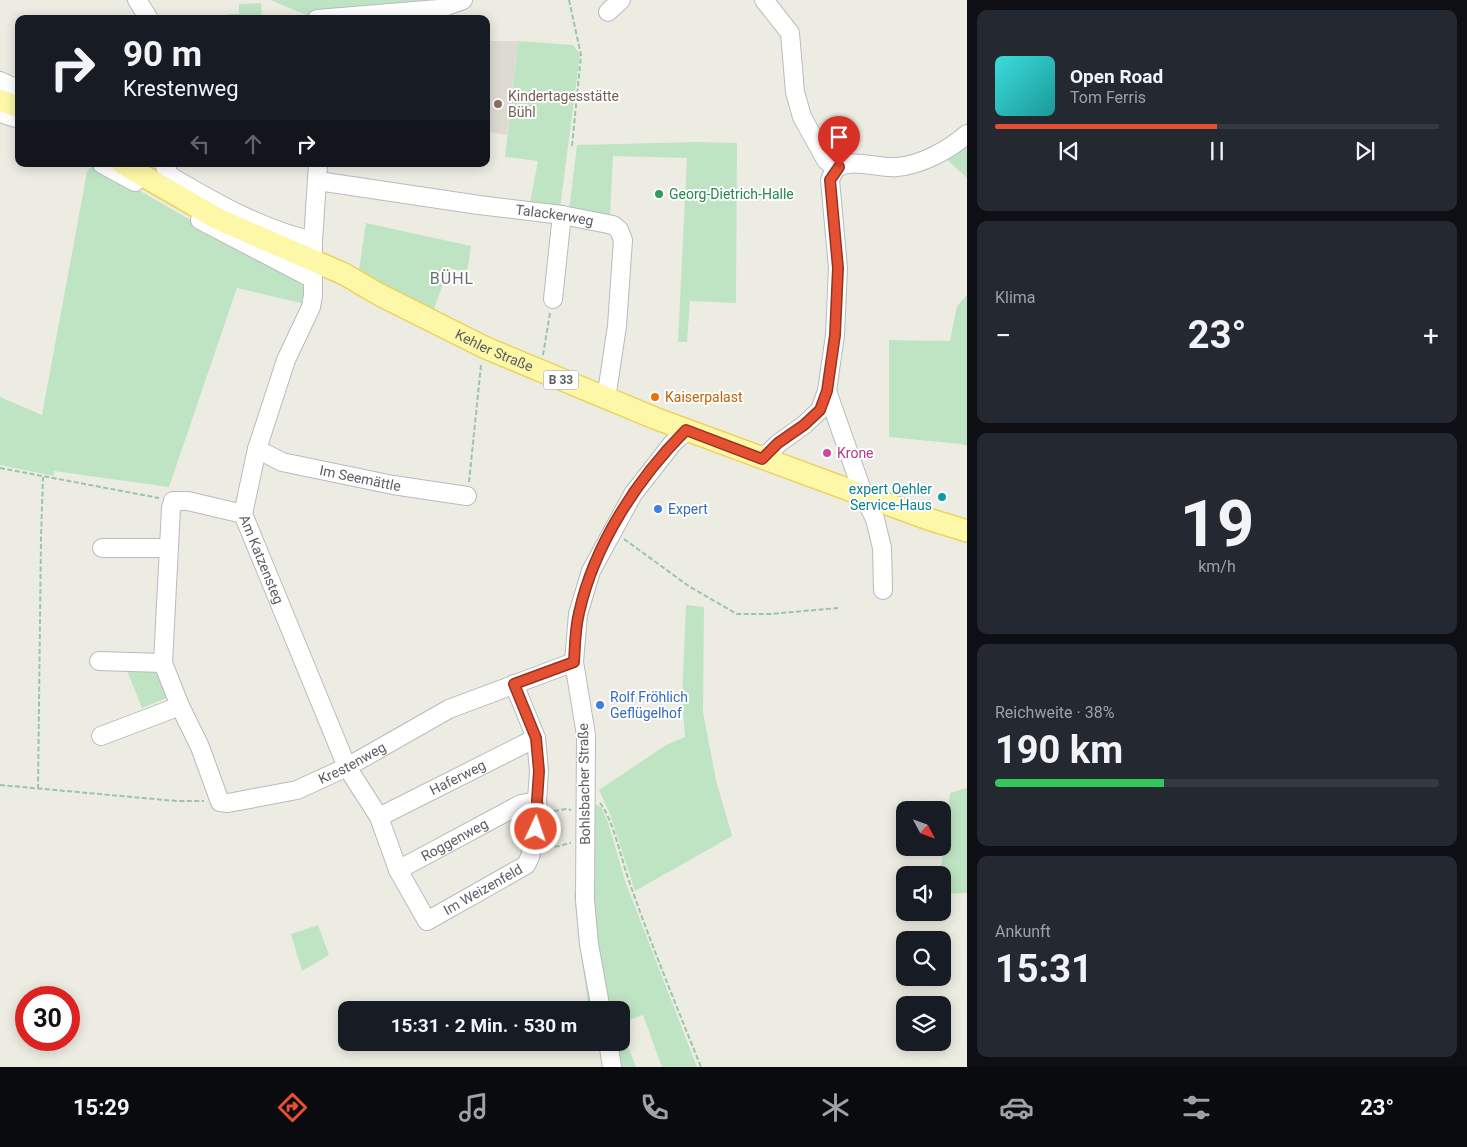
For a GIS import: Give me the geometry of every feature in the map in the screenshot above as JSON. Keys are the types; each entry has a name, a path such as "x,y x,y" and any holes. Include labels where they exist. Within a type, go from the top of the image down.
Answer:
{"main road":[{"path":"0,100 15,105"},
{"name":"Kehler Straße","path":"131,167 218,219 344,274 380,295 486,348 540,372 762,459 928,519 967,531"}],"street":[{"path":"137,0 144,15"},
{"path":"365,15 438,9 463,0"},
{"path":"764,0 790,33 795,92 802,117 826,160 836,169"},
{"path":"0,81 15,88"},
{"path":"0,113 15,118"},
{"path":"762,459 778,443 804,425 820,410 827,391 835,335 837,277 830,180 836,169 854,164 896,168 911,164 929,158 967,134"},
{"path":"107,167 225,234 313,260"},
{"name":"Kehler Straße","path":"166,167 170,176 249,220 288,235 313,260"},
{"name":"Am Katzensteg","path":"318,172 311,307 286,360 257,449 243,514 347,767"},
{"name":"Talackerweg","path":"318,172 479,204 562,215 613,225 619,230 623,240 616,326 606,399"},
{"path":"553,299 562,215"},
{"path":"827,391 864,496 875,519 882,548 883,590"},
{"name":"Bohlsbacher Straße","path":"600,1001 588,944 585,900 586,735 574,662 578,614 591,571 633,494 672,444 686,430"},
{"name":"Im Seemättle","path":"257,449 282,462 393,485 467,496"},
{"path":"220,802 200,746 180,706 163,663 171,508 173,501 188,501 243,514"},
{"path":"102,548 168,548"},
{"path":"98,661 163,663"},
{"name":"Krestenweg","path":"220,802 228,803 298,790 347,767 449,709 574,662"},
{"name":"Im Weizenfeld","path":"347,767 379,817 398,870 427,921 526,865 530,857 538,808 539,771 536,738 514,684"},
{"path":"101,736 180,706"},
{"name":"Haferweg","path":"379,817 536,738"},
{"name":"Roggenweg","path":"398,870 521,804 538,808"},
{"path":"609,1051 612,1067"}],"path":[{"path":"570,0 582,55 572,146"},
{"path":"540,372 553,299"},
{"path":"467,496 482,362 486,348"},
{"path":"0,468 173,501"},
{"path":"38,789 43,477"},
{"path":"612,530 690,587 737,614 770,614 838,608"},
{"path":"0,785 176,801 220,802"},
{"path":"586,798 592,798 600,803 607,812 622,863 655,954 701,1067"},
{"path":"538,808 571,810"},
{"path":"546,842 553,847 571,843"}],"shaded area":[{"name":"Kindertagesstätte Bühl","path":"490,41 518,41 507,135 490,132"}],"green space":[{"path":"270,0 435,0 434,6 307,15"},
{"path":"261,3 262,15 229,15 239,14 239,4"},
{"path":"518,41 573,45 580,54 560,208 530,203 538,161 505,157"},
{"path":"737,143 736,303 690,301 687,342 678,342 687,158 613,156 610,215 569,211 577,145"},
{"path":"967,147 967,178 945,158"},
{"path":"91,167 98,167 208,230 305,280 305,304 237,288 169,487 54,471 54,476 0,465 0,397 42,415 87,172"},
{"path":"366,223 471,246 467,273 449,268 433,311 413,303 359,269"},
{"path":"967,295 967,446 889,437 889,340 950,341 957,306"},
{"path":"686,605 704,607 703,712 716,780 732,836 635,891 610,814 599,790 666,745 685,737 682,699"},
{"path":"126,668 157,670 169,697 142,708"},
{"path":"967,788 967,893 951,894 951,866 941,866 942,856 951,856 950,793"},
{"path":"592,803 601,807 608,822 625,881 697,1067 662,1067 643,1015 630,1020 630,1001 604,1001 593,939"},
{"path":"580,890 595,1001 588,1001 574,893"},
{"path":"318,925 329,955 302,971 291,934"},
{"path":"615,1051 630,1051 636,1067 618,1067"}],"place":[{"name":"Kindertagesstätte Bühl","path":"498,104"},
{"name":"Georg-Dietrich-Halle","path":"659,194"},
{"name":"Kaiserpalast","path":"655,397"},
{"name":"Krone","path":"827,453"},
{"name":"expert Oehler Service-Haus","path":"942,497"},
{"name":"Expert","path":"658,509"},
{"name":"Rolf Fröhlich Geflügelhof","path":"600,705"}],"district":[{"name":"BÜHL","path":"452,278"}],"route":[{"path":"536,829 539,816 537,801 539,771 536,738 514,684 574,662 578,614 591,571 633,494 672,444 686,430 762,459 778,443 804,425 820,410 827,391 835,335 838,268 830,180 839,167"}]}
